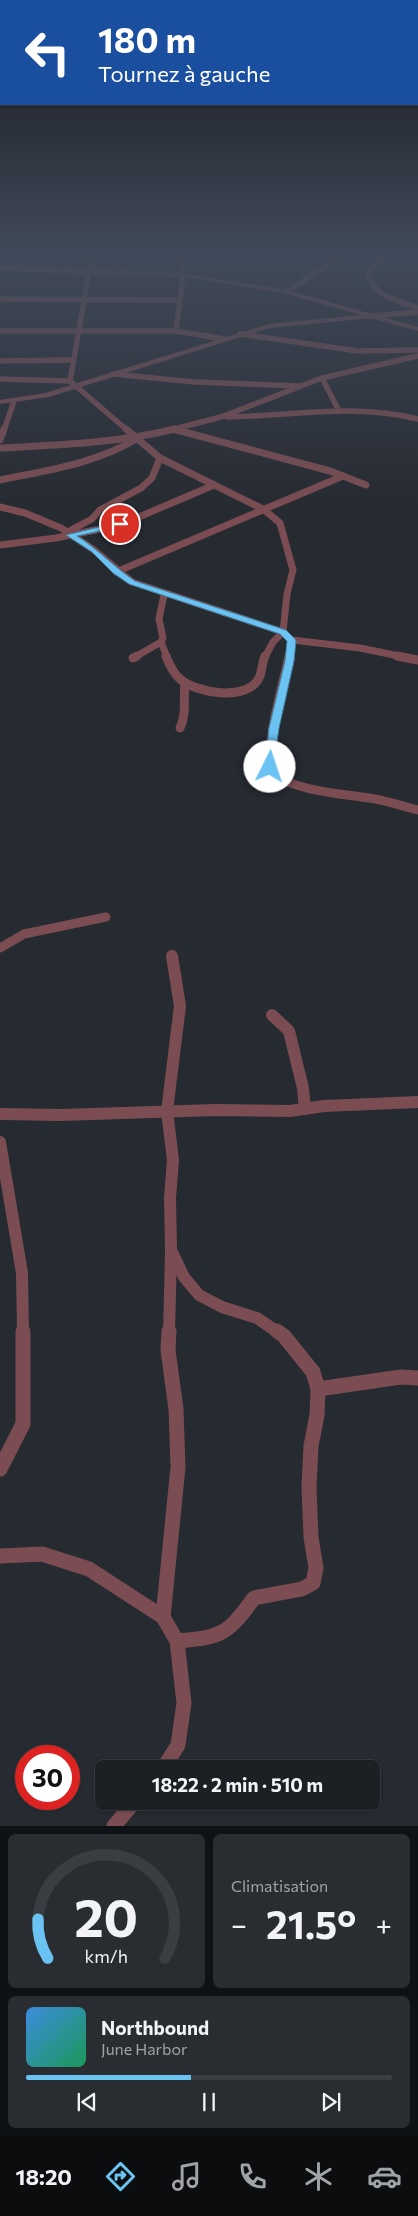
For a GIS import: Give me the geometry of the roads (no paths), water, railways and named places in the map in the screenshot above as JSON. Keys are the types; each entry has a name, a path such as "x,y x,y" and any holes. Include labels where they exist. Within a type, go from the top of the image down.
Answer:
{"street":[{"path":"73,383 72,360 76,339"},
{"path":"0,402 14,401 73,383 113,374 223,339"},
{"path":"276,339 358,351 392,352 418,350"},
{"path":"0,448 92,444 138,438 222,417 322,378 418,356"},
{"path":"0,361 72,360"},
{"path":"113,374 187,381 300,386"},
{"path":"322,378 338,409"},
{"path":"0,379 73,383 160,458 263,509 280,523 286,540 292,570 287,594 283,632"},
{"path":"0,440 14,401"},
{"path":"222,417 253,418 338,409 380,409 418,419"},
{"path":"172,429 343,476 366,485"},
{"path":"0,480 100,458 121,450 138,438"},
{"path":"68,533 92,519 100,510 141,488 152,478 160,458"},
{"path":"116,572 343,476"},
{"path":"0,545 136,519 214,485"},
{"path":"0,507 20,510 37,516 95,551 116,572 132,582 164,595 283,632 292,640 360,648 418,660"},
{"path":"164,595 159,620 161,642 173,671 186,683 206,691 234,693 247,689 259,679 262,659 277,636 283,632"},
{"path":"292,640 271,744 270,767 272,774 284,781 329,794 370,798 418,810"},
{"path":"133,658 161,642"},
{"path":"180,728 185,718 183,699 186,683"},
{"path":"0,948 24,934 106,917"},
{"path":"163,1617 178,1467 176,1410 168,1350 171,1250 170,1198 173,1160 168,1111 180,1006 172,956"},
{"path":"272,1015 288,1031 303,1088 305,1109"},
{"path":"0,1114 94,1115 168,1111 290,1111 371,1103 418,1102"},
{"path":"0,1142 22,1273 24,1366 23,1424 0,1469"},
{"path":"171,1250 184,1276 200,1295 222,1306 257,1318 284,1336 313,1372 318,1390 317,1415 311,1446 309,1487 311,1538 316,1568 314,1583 302,1590 254,1598 234,1628 218,1637 177,1640"},
{"path":"318,1390 401,1377 418,1378"},
{"path":"0,1556 42,1554 89,1569 163,1617 177,1640 184,1703 178,1745 169,1760"},
{"path":"114,1826 127,1810"}]}
